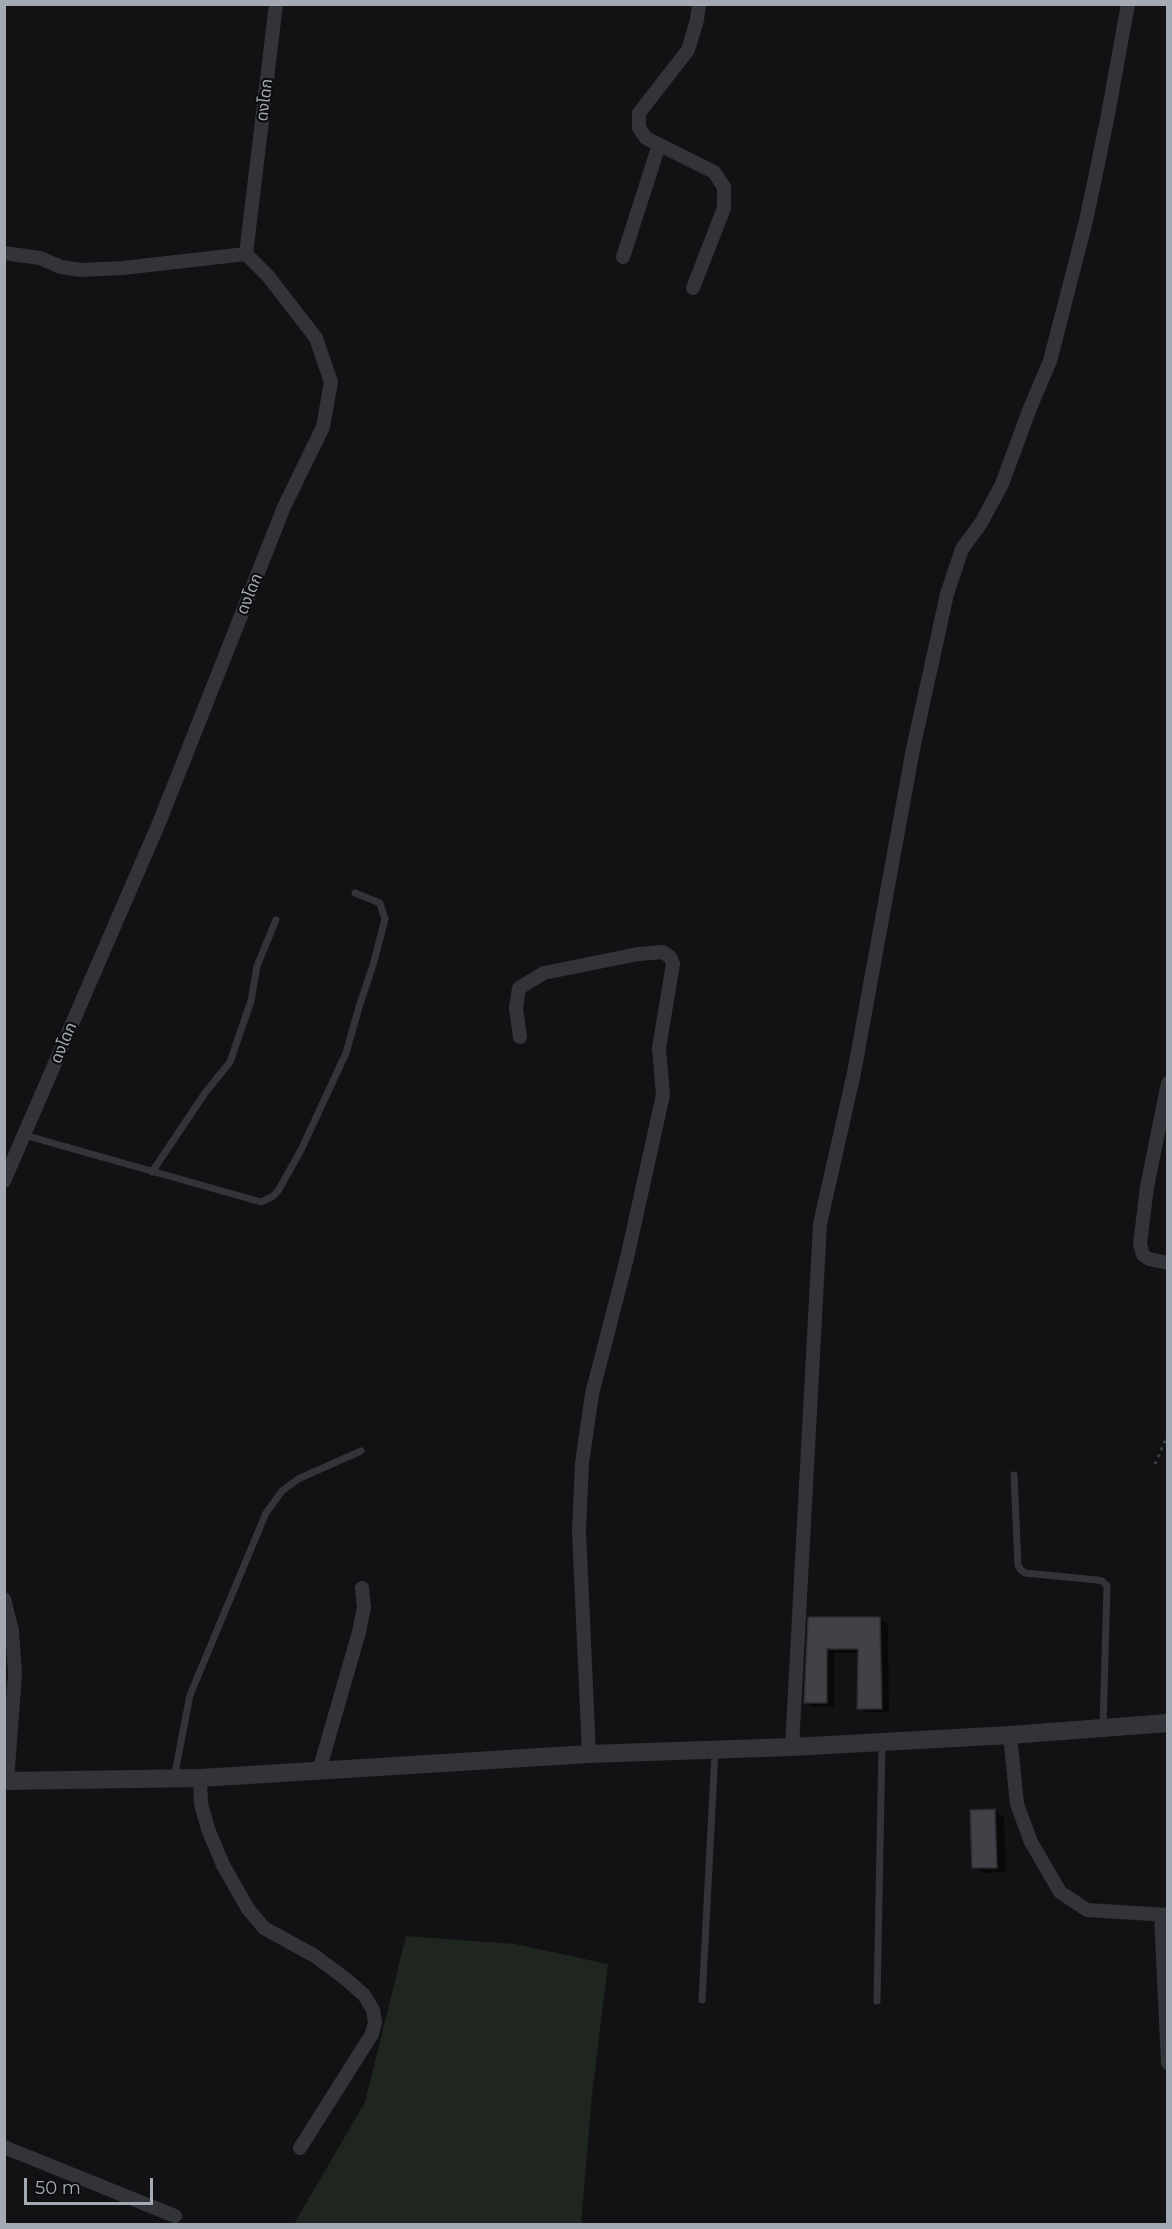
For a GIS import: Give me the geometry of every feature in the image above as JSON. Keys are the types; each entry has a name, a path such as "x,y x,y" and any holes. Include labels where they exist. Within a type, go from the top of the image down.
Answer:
{"street":[{"name":"ดงโดก","path":"4,1181 159,823 284,507 323,427 331,382 316,338 268,276 246,254 276,4"},
{"path":"693,288 724,208 724,187 714,172 646,138 639,128 639,114 688,50 699,4"},
{"path":"792,1747 820,1224 854,1073 913,749 947,594 963,549 981,523 1002,484 1050,361 1086,221 1128,4"},
{"path":"623,256 659,145"},
{"path":"4,253 40,258 61,267 81,270 123,268 246,254"},
{"path":"520,1037 516,1008 519,987 544,973 638,954 663,952 670,957 673,964 659,1048 663,1095 627,1258 592,1394 582,1463 579,1531 589,1754"},
{"path":"1167,1083 1147,1187 1140,1244 1143,1255 1167,1263"},
{"path":"319,1771 359,1632 364,1608 362,1588"},
{"path":"4,1599 12,1631 15,1674 6,1781 200,1778 589,1754 792,1747 1010,1735 1167,1723"},
{"path":"1010,1735 1017,1803 1031,1842 1060,1892 1073,1903 1087,1910 1164,1915 1167,2063"},
{"path":"200,1778 201,1804 208,1829 223,1865 248,1909 264,1928 315,1956 347,1980 364,1995 373,2010 375,2022 372,2034 300,2148"},
{"path":"4,2146 176,2216"}],"lane":[{"path":"24,1135 261,1202 268,1201 278,1191 301,1150 346,1053 373,965 385,919 380,903 355,893"},
{"path":"152,1172 199,1102 230,1062 251,1001 257,966 276,920"},
{"path":"174,1778 190,1695 266,1513 282,1491 298,1479 361,1451"},
{"path":"1014,1475 1020,1569 1025,1573 1102,1581 1107,1587 1103,1728"},
{"path":"877,2001 882,1741"},
{"path":"702,2000 715,1749"}],"path":[{"path":"1155,1464 1167,1434"}],"shaded area":[{"path":"406,1936 515,1944 608,1964 592,2095 581,2224 294,2224 365,2102"}],"building":[{"path":"808,1617 880,1617 882,1709 857,1709 858,1649 827,1649 827,1703 804,1703"},
{"path":"995,1809 997,1868 972,1868 970,1810"}]}
